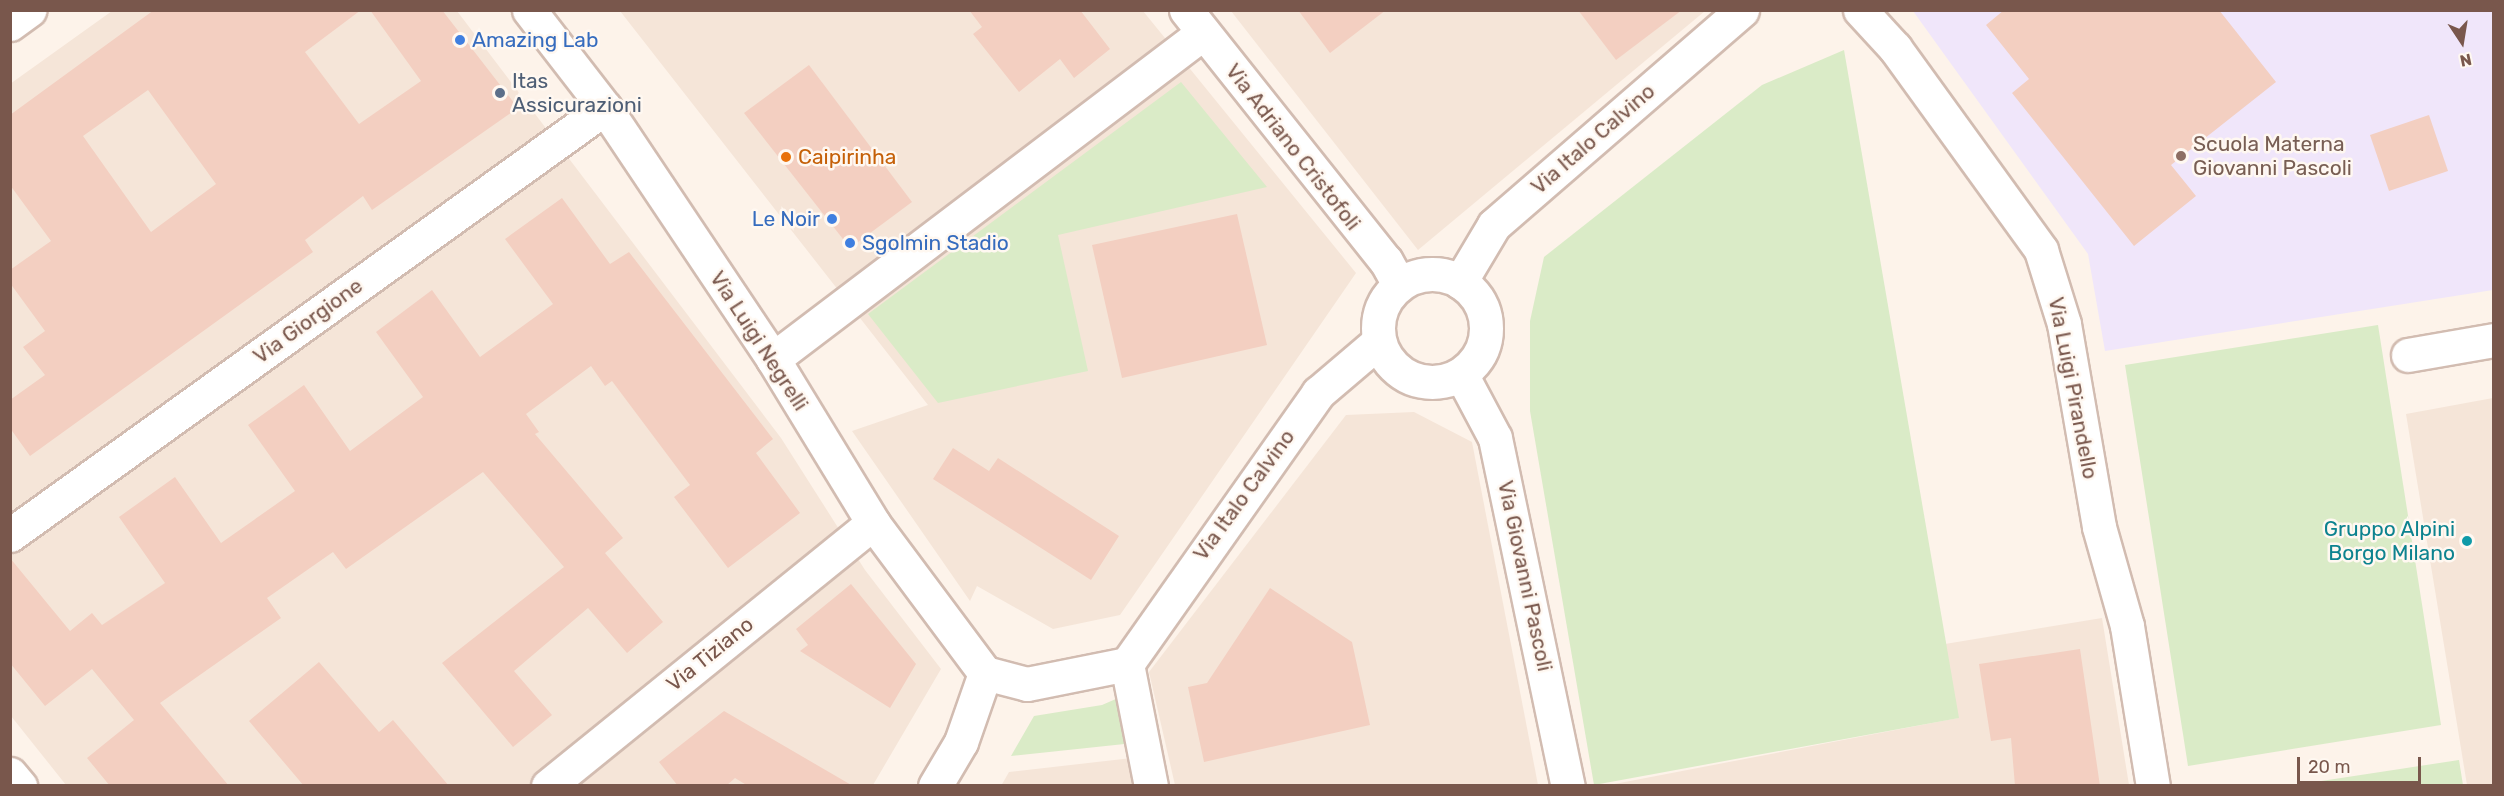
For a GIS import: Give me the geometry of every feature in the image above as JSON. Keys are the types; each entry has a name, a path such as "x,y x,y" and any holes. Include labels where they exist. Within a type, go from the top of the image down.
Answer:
{"street":[{"path":"10,24 29,10"},
{"name":"Via Luigi Negrelli","path":"529,10 605,108 772,359 873,523 985,673"},
{"name":"Via Italo Calvino","path":"1460,282 1494,225 1742,10"},
{"name":"Via Luigi Pirandello","path":"1860,10 1895,48 2041,250 2064,324 2099,527 2127,626 2153,786"},
{"path":"772,359 1194,22"},
{"name":"Via Adriano Cristofoli","path":"1194,22 1399,284"},
{"name":"Via Giorgione","path":"10,535 605,108"},
{"path":"1436,274 1460,282 1479,302 1486,328 1480,354 1461,374 1433,382 1405,376 1379,341 1381,310 1399,284 1436,274"},
{"path":"2408,355 2493,340"},
{"name":"Via Italo Calvino","path":"1126,664 1318,393 1379,341"},
{"name":"Via Giovanni Pascoli","path":"1461,374 1495,438 1568,786"},
{"name":"Via Tiziano","path":"548,786 873,523"},
{"path":"935,786 961,742 985,673 1027,684 1126,664 1151,786"},
{"path":"10,774 20,786"}],"shaded area":[{"path":"112,11 457,11 781,438 865,570 941,669 873,785 66,785 11,716 10,84"},
{"path":"620,11 1143,11 1356,273 1120,615 1053,629 977,586 970,601 852,431 928,405"},
{"path":"1231,11 1705,11 1418,250"},
{"name":"Scuola Materna Giovanni Pascoli","path":"1913,11 2493,11 2493,290 2105,351 2088,254"},
{"path":"2493,398 2493,785 2467,785 2406,414"},
{"path":"1414,412 1472,442 1538,785 1175,785 1149,672 1346,415"},
{"path":"2102,618 2129,785 1604,786 1958,718 1945,644"},
{"path":"1132,758 1137,786 1001,786 1009,772"}],"green space":[{"path":"1844,50 1959,718 1594,785 1530,411 1530,321 1544,257 1762,85"},
{"path":"1181,82 1267,187 1058,235 1088,371 938,403 868,314"},
{"path":"2378,325 2441,725 2188,766 2125,365"},
{"path":"1125,695 1134,743 1011,756 1034,716 1102,705"},
{"path":"2459,760 2463,785 2295,785"}],"building":[{"path":"154,10 361,10 305,52 359,124 421,81 370,10 442,10 518,108 372,210 363,196 305,240 313,252 30,456 10,428 10,400 45,375 23,347 45,331 10,283 10,270 51,241 10,185 10,115","holes":["148,90 216,184 151,232 83,136"]},
{"path":"969,10 1080,10 1110,49 1074,78 1060,59 1019,92 973,34 982,27"},
{"path":"1298,10 1386,10 1330,53"},
{"path":"1578,10 1682,10 1616,60"},
{"path":"2004,10 2219,10 2276,82 2171,165 2196,196 2134,246 2012,93 2029,79 1986,25"},
{"path":"809,65 912,202 850,248 744,113"},
{"path":"2429,115 2448,171 2389,191 2370,135"},
{"path":"562,198 610,264 629,252 773,439 756,453 800,513 728,568 674,497 690,485 612,381 605,386 591,366 526,414 539,432 535,434 623,538 605,553 663,622 627,653 588,608 514,671 552,715 513,747 442,663 564,567 483,472 346,569 333,552 267,598 281,618 160,703 229,786 110,786 87,758 134,720 92,669 45,706 10,663 10,558 70,631 92,613 102,625 165,583 119,517 175,477 221,543 295,491 248,425 304,385 350,451 423,397 376,332 432,290 480,357 553,304 505,239"},
{"path":"1237,214 1267,345 1122,378 1092,245"},
{"path":"953,448 989,471 998,458 1119,536 1091,580 933,479"},
{"path":"851,584 916,664 890,708 800,651 808,645 796,629"},
{"path":"1270,588 1352,642 1370,725 1204,762 1188,687 1207,683"},
{"path":"2080,649 2100,786 2015,786 2011,738 1991,741 1979,664"},
{"path":"319,662 379,732 393,720 449,786 304,786 249,721"},
{"path":"724,711 853,786 748,786 735,778 726,786 678,786 659,762"}],"place":[{"name":"Amazing Lab","path":"460,40"},
{"name":"Itas Assicurazioni","path":"500,93"},
{"name":"Scuola Materna Giovanni Pascoli","path":"2181,156"},
{"name":"Caipirinha","path":"786,157"},
{"name":"Le Noir","path":"832,219"},
{"name":"Sgolmin Stadio","path":"850,243"},
{"name":"Gruppo Alpini Borgo Milano","path":"2467,541"}]}
